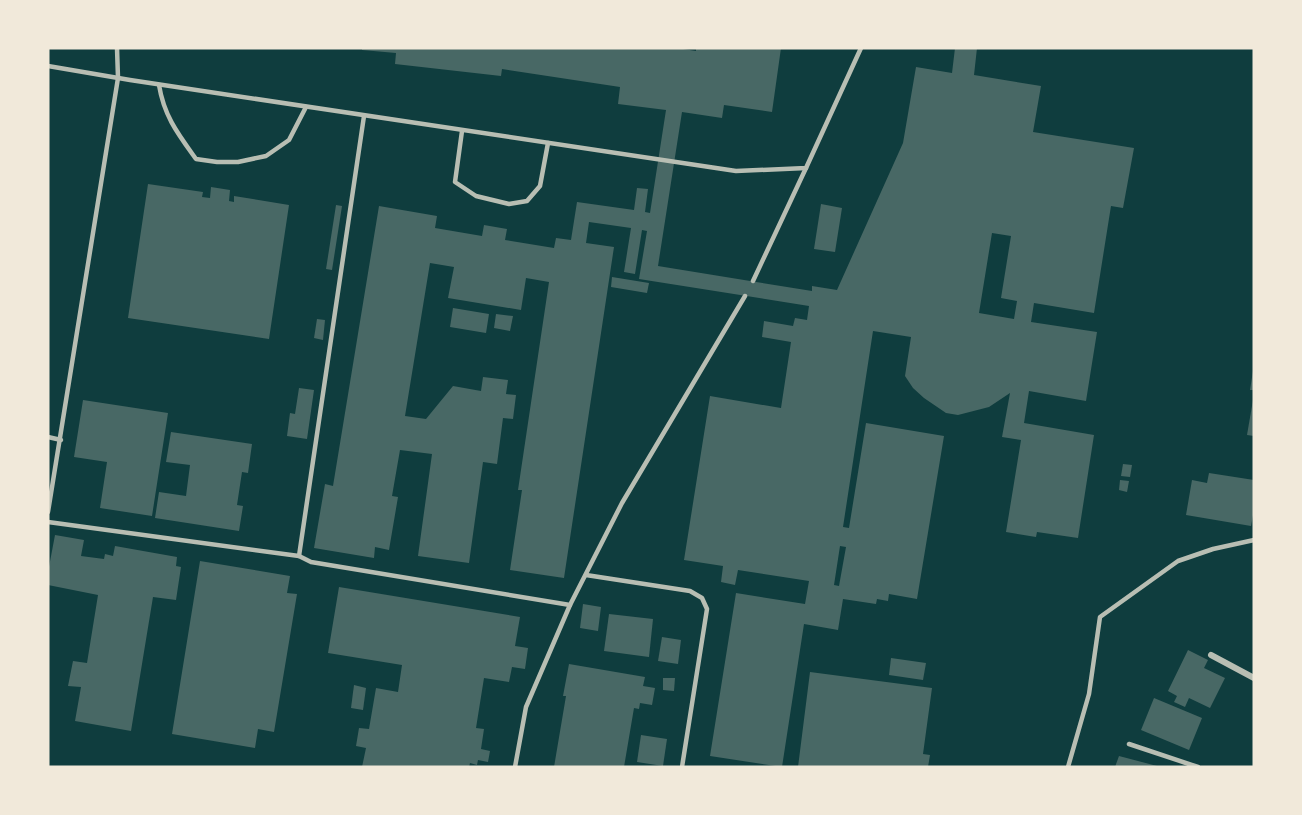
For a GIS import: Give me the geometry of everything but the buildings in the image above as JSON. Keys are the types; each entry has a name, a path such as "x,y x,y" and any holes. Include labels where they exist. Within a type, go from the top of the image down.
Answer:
{"street":[{"path":"1210,655 1254,678"}],"lane":[{"path":"48,512 118,78 117,48"},
{"path":"753,281 861,48"},
{"path":"48,66 159,85 736,171 806,168"},
{"path":"159,85 161,99 169,120 196,159 238,162 266,156 289,140 306,107"},
{"path":"299,556 364,116"},
{"path":"462,130 455,182 476,196 510,204 527,201 540,186 548,143"},
{"path":"515,767 526,707 570,605 622,503 745,296"},
{"path":"48,437 61,440"},
{"path":"48,522 299,556 311,562 570,605"},
{"path":"1068,767 1089,694 1100,617 1178,561 1213,549 1254,540"},
{"path":"586,575 690,591 702,598 707,609 682,767"},
{"path":"1129,744 1198,767"}]}
